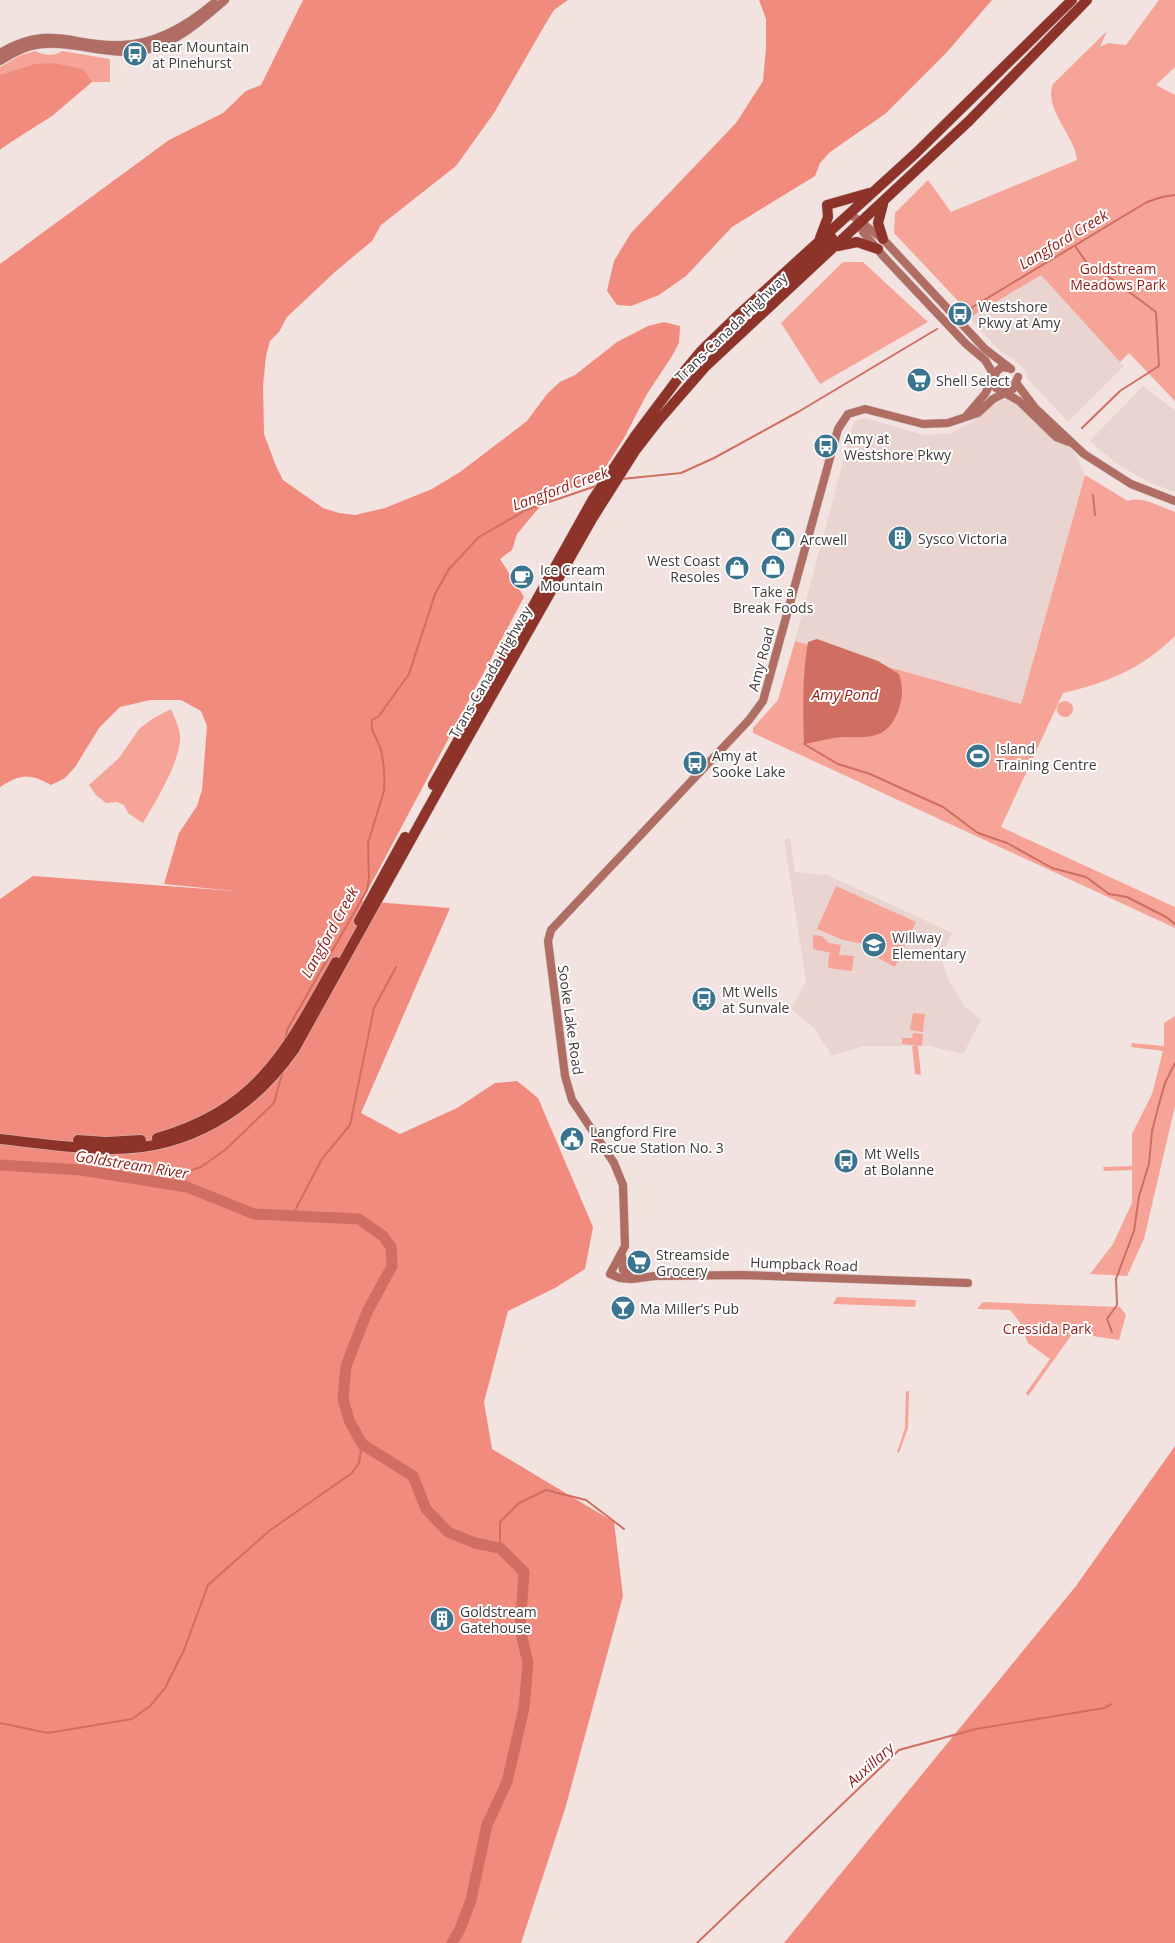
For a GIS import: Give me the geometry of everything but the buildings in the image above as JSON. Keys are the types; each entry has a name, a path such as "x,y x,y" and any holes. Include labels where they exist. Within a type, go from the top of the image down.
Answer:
{"highway":[{"name":"Trans-Canada Highway","path":"0,1132 106,1142 158,1138 215,1116 236,1102 256,1084 285,1051 298,1030 593,499 658,404 718,334 880,187 1072,0"},
{"name":"Trans-Canada Highway","path":"0,1139 110,1149 154,1145 177,1139 216,1123 248,1102 268,1084 294,1050 430,804 611,487 635,451 685,389 763,313 835,248 975,115 1088,0"},
{"path":"818,242 828,217 827,205 859,197 880,187"},
{"path":"883,239 878,218 884,201"},
{"path":"763,313 775,295 836,234 850,214"},
{"path":"835,248 846,243 857,242 878,249"},
{"path":"520,630 528,624 587,520 611,487"}],"street":[{"path":"0,53 17,43 38,37 114,45 146,42 163,36 217,0"},
{"path":"0,61 23,48 44,44 120,52 146,50 181,33 225,0"},
{"path":"850,214 860,224 883,239 985,349 1011,369 1017,381 1043,416 1069,442 1124,480 1175,501"},
{"path":"860,224 863,232 878,249 977,355 988,364 992,382 996,388 1019,401 1056,437 1069,442"},
{"path":"965,416 992,382 998,369 1006,367 1011,369"},
{"path":"1004,393 1011,391 1017,381"},
{"name":"Amy Road","path":"551,930 749,720 763,701 838,429 844,418 853,411 865,409 936,425 978,413 1004,393"},
{"name":"Sooke Lake Road","path":"551,930 548,946 565,1076 572,1100 614,1163 623,1186 626,1226 622,1253 610,1274"},
{"path":"622,1253 623,1270 632,1279"},
{"name":"Humpback Road","path":"610,1274 620,1278 632,1279 655,1276 740,1275 968,1283"}],"shaded area":[{"path":"303,0 568,0 554,10 494,113 456,166 381,225 372,241 336,271 287,317 279,332 270,341 266,356 263,386 264,434 283,480 323,508 339,513 355,515 385,508 432,489 460,472 527,421 547,394 560,382 575,375 617,342 648,326 664,322 680,326 679,343 599,477 564,491 537,510 517,534 512,550 500,559 524,597 362,901 450,908 361,1113 400,1134 457,1108 495,1083 517,1081 538,1098 593,1227 585,1269 555,1288 508,1311 484,1402 492,1449 614,1522 623,1596 565,1809 521,1943 0,1943 0,899 33,876 234,891 164,884 179,833 197,806 202,790 207,726 201,711 181,700 150,700 120,707 99,728 75,767 65,778 51,785 37,778 20,777 0,787 0,264 169,140 223,113 246,91 261,85"},
{"path":"759,0 992,0 947,52 885,114 830,152 820,163 815,176 732,227 686,276 659,295 631,306 617,305 607,291 614,261 631,233 736,123 763,81 766,19"},
{"path":"52,63 83,69 92,82 52,116 0,149 0,75 35,64"},
{"path":"1041,275 1124,366 1068,422 1028,379 1025,370 1017,362 1000,351 969,318"},
{"path":"1143,386 1175,410 1175,492 1148,482 1116,463 1090,441"},
{"path":"1010,399 1028,404 1075,452 1085,475 1021,704 795,641 854,421 865,418 924,435 951,433 977,419 995,402"},
{"name":"Willway Elementary","path":"790,838 795,872 828,875 952,933 941,957 948,979 964,1006 981,1020 963,1054 929,1046 863,1046 832,1056 814,1028 791,1009 806,981 784,839"},
{"path":"1175,1446 1175,1943 784,1943 1076,1586"}],"green space":[{"name":"Goldstream Meadows Park","path":"1159,0 1175,0 1175,67 1156,85 1175,95 1175,401 1129,353 1120,362 1041,275 969,318 960,303 894,233 895,213 928,180 951,212 1077,160 1071,141 1052,103 1051,93 1053,84 1107,31 1100,47 1108,43 1126,45"},
{"path":"35,51 49,55 62,51 110,59 110,82 92,82 0,150 0,67 21,55"},
{"path":"843,262 863,262 928,322 820,384 781,323"},
{"path":"1085,475 1128,501 1145,501 1175,512 1175,636 1150,657 1124,673 1063,693 1001,827 1175,907 1175,928 753,733 753,728 778,700 795,641 1021,704"},
{"path":"1065,701 1073,709 1065,717 1057,709"},
{"path":"171,709 180,735 177,756 167,780 143,823 128,813 124,805 117,802 106,803 96,795 89,785 119,758 139,729 152,719"},
{"path":"836,886 916,922 895,967 863,950 864,944 843,940 817,929"},
{"path":"813,935 822,936 829,943 841,945 839,955 854,956 852,971 828,968 829,954 832,953 813,949"},
{"path":"913,1013 925,1014 923,1032 910,1030"},
{"path":"1175,1016 1175,1106 1144,1239 1127,1276 1090,1274 1113,1244 1132,1203 1132,1170 1104,1171 1103,1167 1132,1166 1132,1134 1152,1094 1163,1051 1131,1047 1132,1043 1164,1046 1164,1023"},
{"path":"913,1033 923,1034 922,1046 902,1044 902,1038 912,1038"},
{"path":"912,1046 918,1046 921,1075 915,1074"},
{"path":"837,1297 916,1300 915,1307 833,1304"},
{"name":"Cressida Park","path":"983,1302 1120,1307 1126,1315 1119,1340 1073,1333 1028,1396 1026,1393 1050,1359 1028,1343 1019,1321 1010,1310 977,1309"},
{"path":"906,1391 909,1391 908,1428 899,1453 897,1452 905,1428"}],"water":[{"name":"Amy Pond","path":"817,639 878,661 899,674 902,691 900,703 895,718 885,730 872,736 835,738 804,744 803,693 806,655 808,642"}],"waterway":[{"name":"Langford Creek","path":"966,311 1147,202 1175,195"},
{"path":"1075,246 1089,266 1105,274 1156,312 1159,366 1120,391 1082,428"},
{"name":"Langford Creek","path":"622,479 681,473 714,458 798,412 937,329"},
{"name":"Langford Creek","path":"285,1040 288,1028 367,890 369,878 368,843 384,791 382,755 372,728 372,720 379,716 409,674 435,594 449,569 479,537 526,510 596,486"},
{"path":"1093,495 1095,515"},
{"path":"804,744 838,764 870,774 943,807 978,833 1007,843 1052,868 1086,877 1109,894 1127,897 1166,917 1175,924"},
{"path":"292,1216 322,1159 350,1125 374,1008 396,967"},
{"path":"1112,1332 1107,1319 1117,1305 1116,1279 1134,1231 1139,1196 1149,1164 1152,1131 1165,1083 1175,1063"},
{"name":"Langford Creek","path":"158,1182 201,1167 225,1150 274,1103 283,1070"},
{"name":"Goldstream River","path":"0,1165 81,1170 187,1187 254,1214 359,1219 383,1236 391,1247 392,1266 367,1312 346,1366 343,1399 349,1420 362,1444 413,1476 426,1509 448,1532 475,1543 500,1548 524,1572 520,1629 528,1663 524,1708 507,1782 487,1825 471,1900 460,1929 452,1943"},
{"path":"0,1723 48,1733 132,1719 150,1706 165,1688 184,1650 208,1585 269,1531 352,1473 359,1463 362,1444"},
{"path":"500,1548 500,1522 519,1503 546,1490 586,1500 624,1529"},
{"name":"Auxillary","path":"697,1943 899,1750 976,1729 1104,1708 1112,1704"}],"place":[{"name":"Bear Mountain at Pinehurst","path":"135,54"},
{"name":"Westshore Pkwy at Amy","path":"960,314"},
{"name":"Shell Select","path":"919,380"},
{"name":"Amy at Westshore Pkwy","path":"826,446"},
{"name":"Sysco Victoria","path":"900,538"},
{"name":"Arcwell","path":"783,539"},
{"name":"Take a Break Foods","path":"773,567"},
{"name":"West Coast Resoles","path":"737,568"},
{"name":"Ice Cream Mountain","path":"522,577"},
{"name":"Island Training Centre","path":"978,756"},
{"name":"Amy at Sooke Lake","path":"695,763"},
{"name":"Willway Elementary","path":"874,945"},
{"name":"Mt Wells at Sunvale","path":"704,999"},
{"name":"Langford Fire Rescue Station No. 3","path":"572,1139"},
{"name":"Mt Wells at Bolanne","path":"846,1161"},
{"name":"Streamside Grocery","path":"639,1262"},
{"name":"Ma Miller’s Pub","path":"623,1308"},
{"name":"Goldstream Gatehouse","path":"442,1619"}]}
